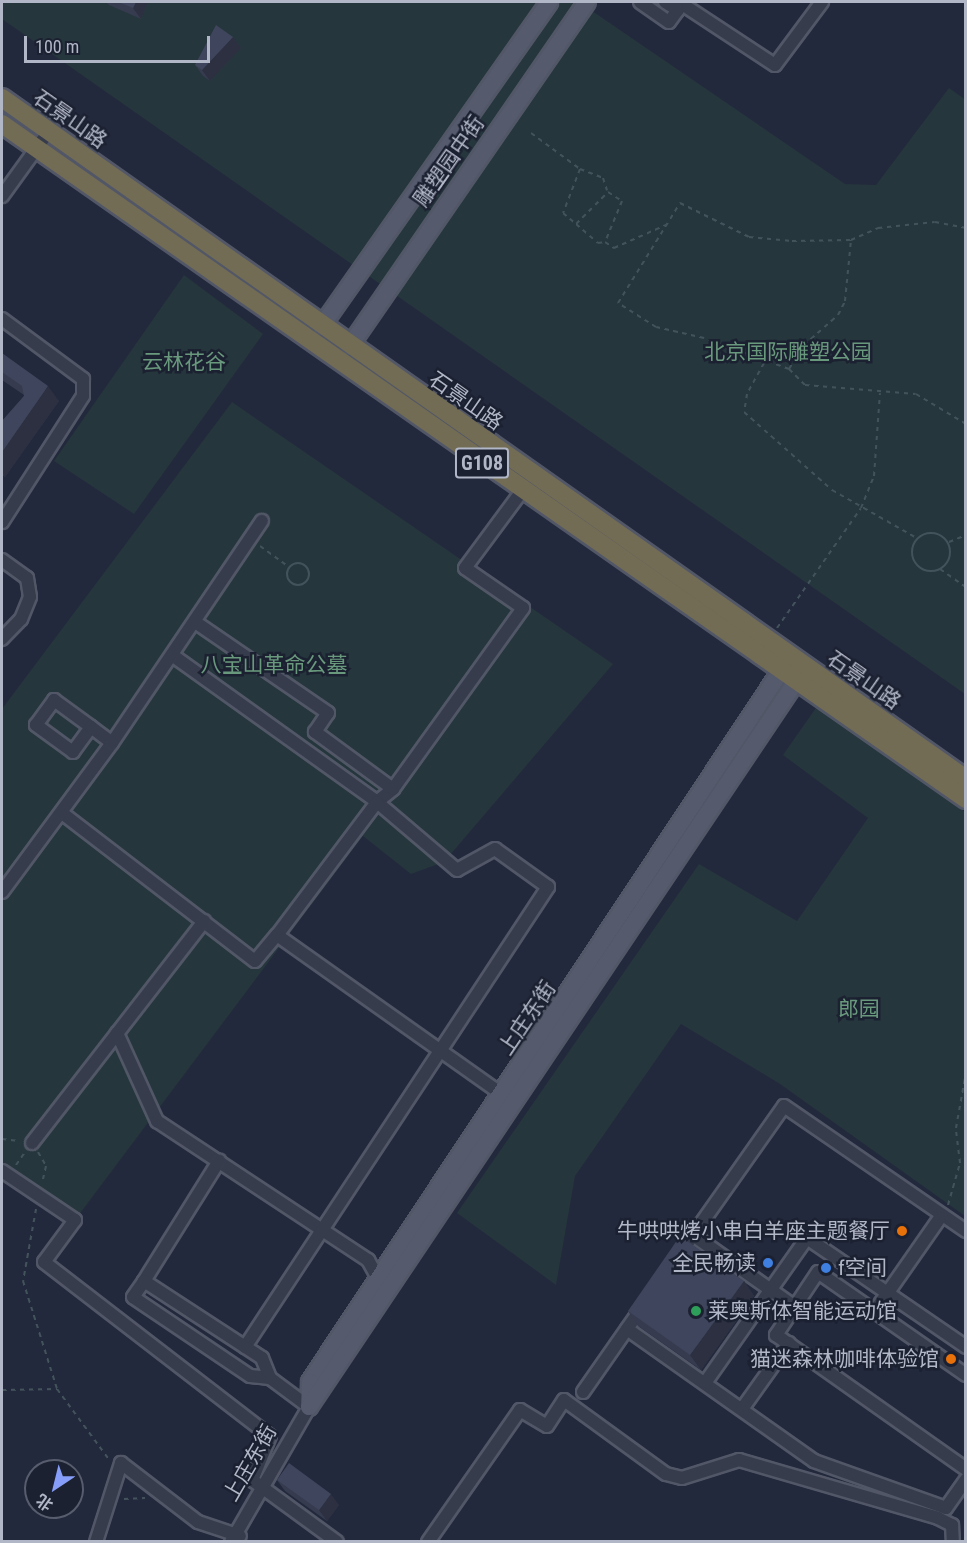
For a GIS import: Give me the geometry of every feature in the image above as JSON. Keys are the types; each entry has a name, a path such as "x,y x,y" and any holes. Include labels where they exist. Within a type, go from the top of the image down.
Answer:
{"highway":[{"name":"石景山路","path":"2,98 349,347 769,640 794,668 966,799"},
{"name":"石景山路","path":"2,124 522,490 966,779"}],"main road":[{"name":"雕塑园中街","path":"321,327 549,2"},
{"name":"雕塑园中街","path":"349,347 582,3"},
{"name":"上庄东街","path":"309,1407 507,1098 794,668"},
{"name":"上庄东街","path":"309,1407 310,1382 507,1098"}],"street":[{"path":"640,2 669,22 681,5"},
{"path":"665,2 681,5 776,65 822,2"},
{"path":"2,196 49,131"},
{"path":"2,319 83,379 83,396 2,522"},
{"path":"62,813 255,961 377,802 393,789 523,608 465,568 522,490"},
{"path":"2,892 112,743 262,522"},
{"path":"2,560 27,578 30,597 21,619 2,639"},
{"path":"195,622 328,713 315,732 393,789"},
{"path":"172,655 377,802 457,870 495,849 548,887 320,1229 245,1347"},
{"path":"92,727 73,752 36,725 54,700 92,727 112,743"},
{"path":"32,1143 204,921"},
{"path":"277,935 507,1098"},
{"path":"117,1033 157,1121 368,1260 379,1280"},
{"path":"673,1263 784,1106 966,1231"},
{"path":"219,1161 133,1297 250,1376 270,1378 309,1407"},
{"path":"4,1173 75,1220 44,1262 270,1436 252,1480 337,1542"},
{"path":"875,1311 942,1215"},
{"path":"693,1235 795,1307"},
{"path":"705,1383 807,1238 966,1347"},
{"path":"966,1375 818,1272 776,1335 966,1469"},
{"path":"144,1281 262,1358 270,1378"},
{"path":"583,1392 653,1292"},
{"path":"627,1329 814,1461 946,1508 966,1479"},
{"path":"742,1409 789,1343"},
{"path":"428,1542 520,1410 547,1426 564,1400 666,1474 682,1478 739,1460 938,1518 952,1525 953,1542"},
{"name":"上庄东街","path":"231,1542 309,1407"},
{"path":"96,1542 121,1463 174,1507 212,1530 241,1536 238,1542"}],"path":[{"path":"531,134 580,170 603,178 608,192 622,201 605,242"},
{"path":"580,170 563,213 576,224 614,248 667,225"},
{"path":"576,224 608,192"},
{"path":"965,423 923,396 805,385 789,369 764,363 704,338 656,327 618,303 680,203 749,237 851,240 878,228 924,223 966,228"},
{"path":"789,369 804,345 838,315 845,301 851,240"},
{"path":"764,363 747,394 744,412 832,490 917,538 934,532 948,542"},
{"path":"769,640 861,508 874,476 880,393"},
{"path":"948,542 966,535"},
{"path":"917,538 912,550 915,563 927,570 940,569 966,587"},
{"path":"250,540 289,567 305,565 307,581 290,582 289,567"},
{"path":"940,569 949,560 948,542"},
{"path":"942,1215 956,1193 960,1163 956,1128 966,1072"},
{"path":"2,1139 32,1143"},
{"path":"4,1173 32,1143"},
{"path":"32,1143 46,1166 23,1281 57,1389 122,1478 119,1509"},
{"path":"2,1390 57,1389"}],"green space":[{"name":"北京国际雕塑公园","path":"2,2 579,2 845,184 876,185 949,88 966,100 965,694 2,19"},
{"name":"云林花谷","path":"184,275 263,334 134,514 54,461"},
{"name":"八宝山革命公墓","path":"232,402 613,664 444,862 411,874 363,836 75,1220 2,1171 2,709"},
{"name":"郎园","path":"818,705 965,812 965,1216 780,1084 681,1024 575,1176 556,1285 457,1213 699,864 797,921 868,818 783,755"}],"building":[{"path":"118,2 136,2 133,8"},
{"path":"216,25 233,37 202,70 195,65"},
{"path":"2,353 48,386 2,452 2,421 24,396 22,386 2,372"},
{"name":"莱奥斯体智能运动馆","path":"680,1236 744,1281 690,1355 628,1311"},
{"path":"289,1463 331,1494 319,1510 277,1480"}],"place":[{"name":"牛哄哄烤小串白羊座主题餐厅","path":"902,1231"},
{"name":"全民畅读","path":"768,1263"},
{"name":"f空间","path":"826,1268"},
{"name":"莱奥斯体智能运动馆","path":"696,1311"},
{"name":"猫迷森林咖啡体验馆","path":"951,1359"}]}
